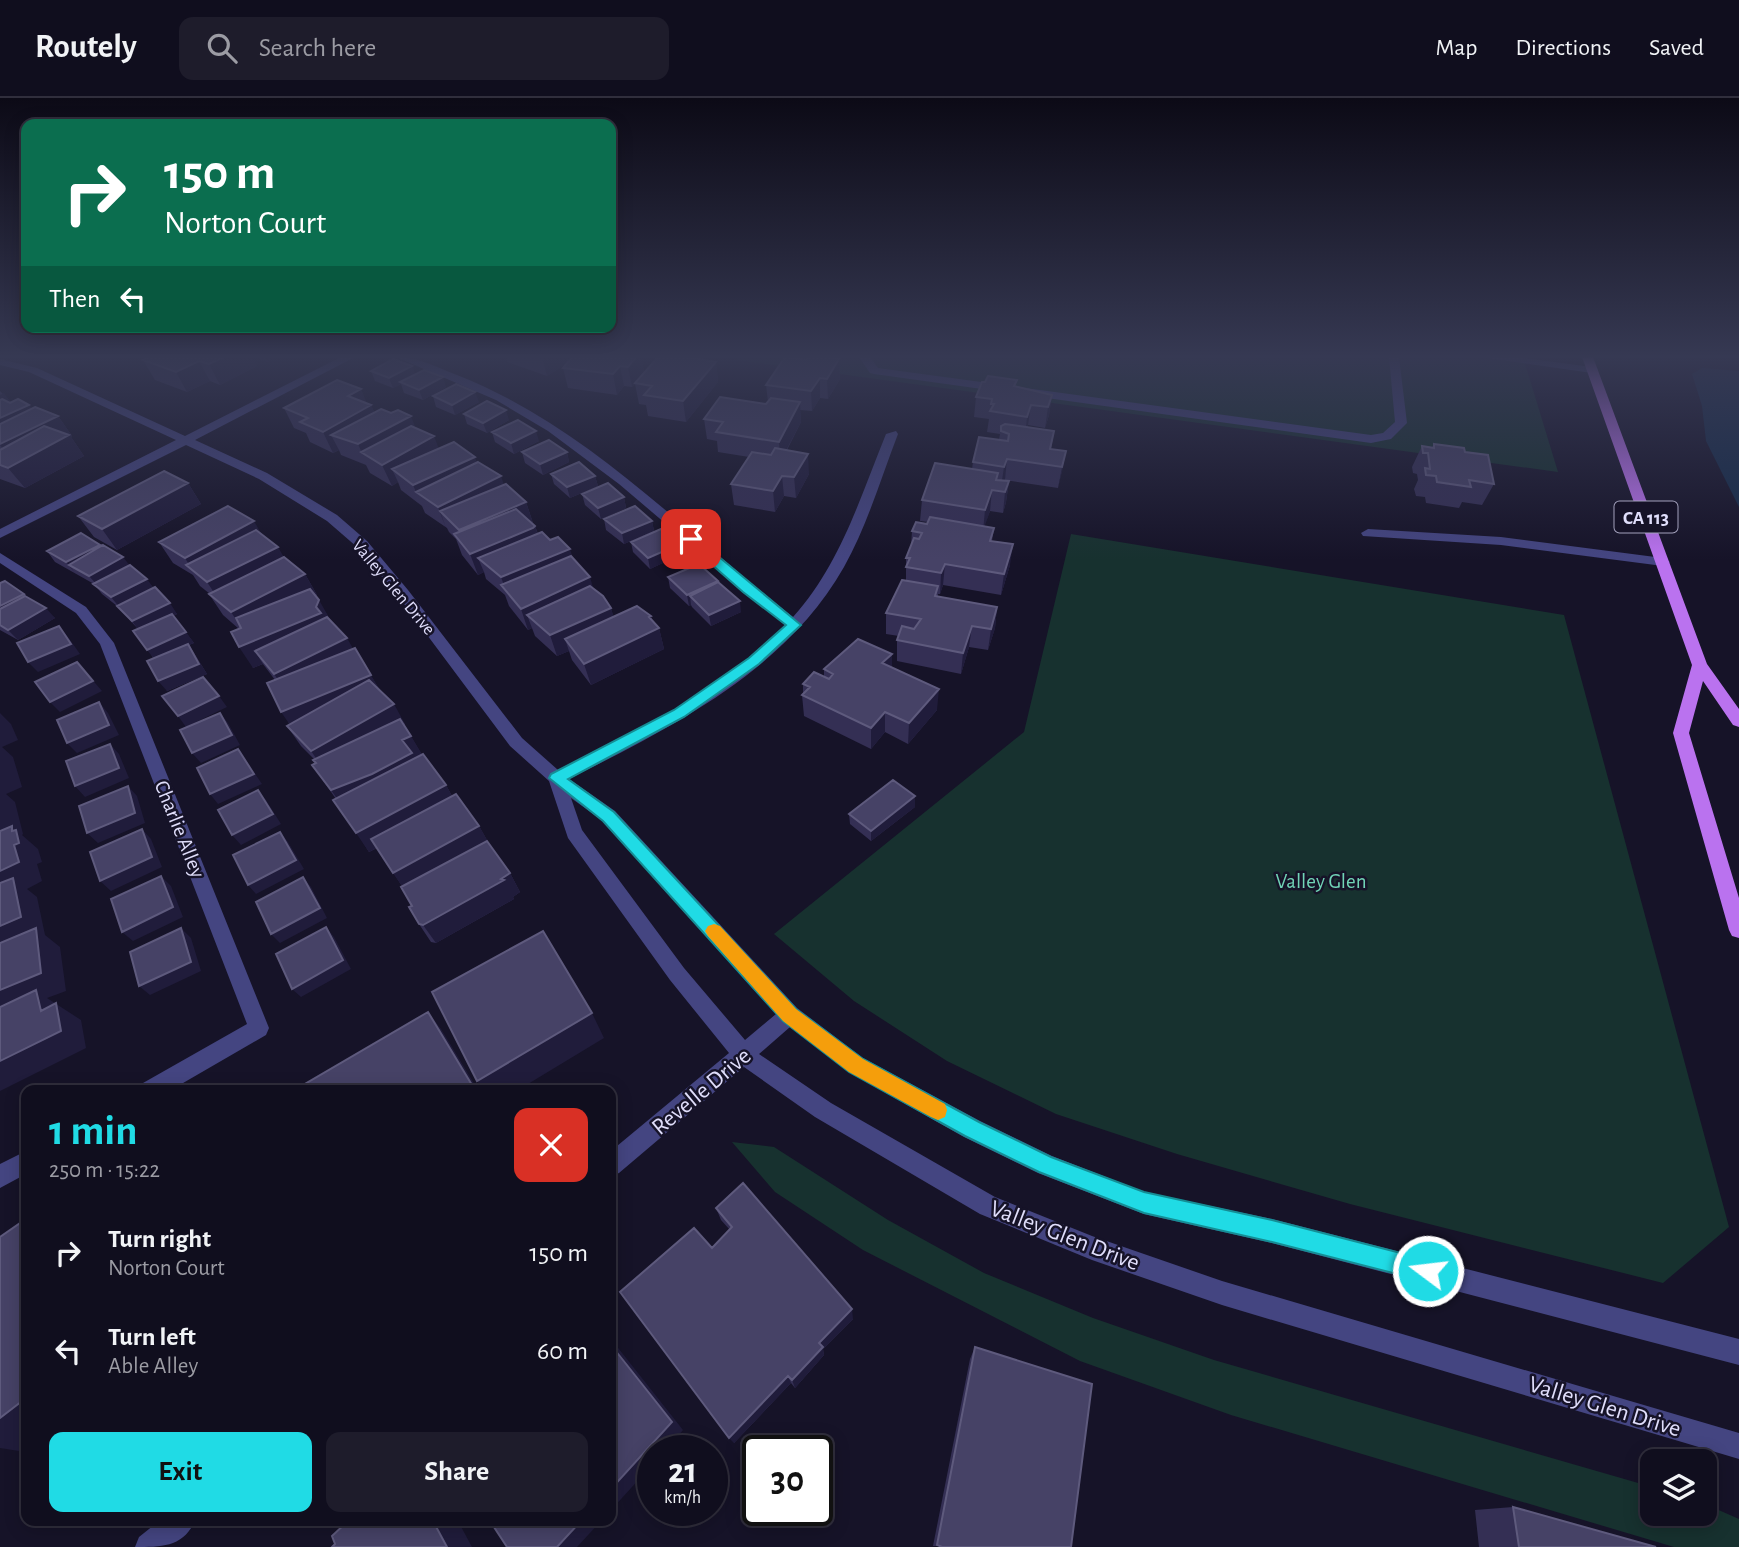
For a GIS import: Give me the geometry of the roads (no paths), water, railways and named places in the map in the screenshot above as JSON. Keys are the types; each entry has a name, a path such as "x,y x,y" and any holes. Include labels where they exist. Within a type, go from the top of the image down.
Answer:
{"main road":[{"name":"CA 113","path":"1612,425 1700,665 1739,721"},
{"path":"1700,665 1681,733 1739,930"}],"street":[{"name":"Valley Glen Drive","path":"151,425 289,489 332,518 362,544 516,742 556,778 609,816 790,1015 856,1065 972,1129 1046,1165 1144,1203 1272,1231 1739,1352"},
{"path":"0,534 218,425"},
{"path":"542,425 634,489 747,589 794,625"},
{"path":"1266,425 1371,439 1387,436 1399,425"},
{"path":"556,778 679,714 754,661 794,625 836,568 892,434"},
{"path":"1368,533 1501,541 1663,562"},
{"name":"Charlie Alley","path":"0,557 81,610 107,643 259,1028 160,1085"},
{"name":"Valley Glen Drive","path":"556,778 574,833 677,974 744,1055 823,1110 988,1206 1092,1248 1222,1293 1739,1446"},
{"name":"Revelle Drive","path":"616,1161 790,1015"},
{"path":"0,1177 21,1165"},
{"path":"149,1547 175,1526"}],"water":[{"path":"1704,425 1739,425 1739,507 1706,441"}],"park label":[{"name":"Valley Glen","path":"1321,881"}]}
